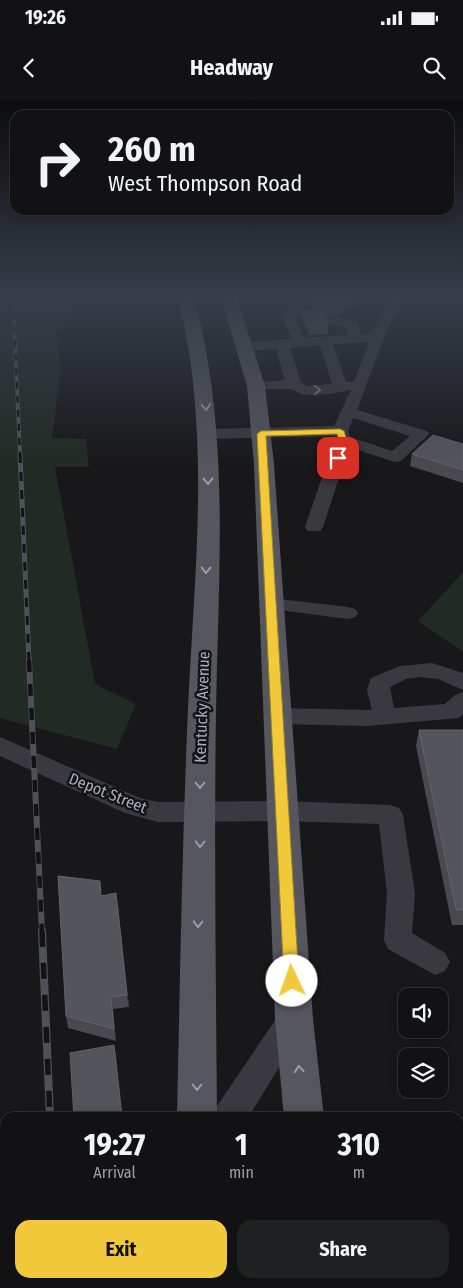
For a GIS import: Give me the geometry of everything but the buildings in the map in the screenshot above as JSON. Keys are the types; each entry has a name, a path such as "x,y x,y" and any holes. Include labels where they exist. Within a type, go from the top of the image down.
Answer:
{"main road":[{"name":"Kentucky Avenue","path":"197,1112 200,812 208,503 208,434 200,353"},
{"path":"248,353 256,386 261,434 294,1019 303,1112"}],"street":[{"path":"285,353 294,384 304,391 330,390 340,386 360,386"},
{"path":"329,353 340,386"},
{"path":"314,527 349,412 371,353"},
{"path":"256,386 294,384"},
{"path":"208,434 342,436 395,457 421,434 349,412"},
{"path":"271,604 348,613"},
{"path":"385,716 378,690 379,683 393,674 429,669 452,675 463,683"},
{"path":"276,716 385,716 451,712 463,700"},
{"name":"Depot Street","path":"0,746 134,806 158,812 282,811 390,814 401,892 400,920 396,930 398,940 435,962"},
{"path":"233,1112 294,1019"}],"shaded area":[{"path":"0,353 58,353 60,375 52,438 86,439 89,467 55,467 95,684 136,704 117,749 0,718"},
{"path":"463,572 463,652 418,621"}],"railway":[{"path":"15,353 20,455"},
{"path":"20,454 29,661"},
{"path":"29,660 42,932"},
{"path":"42,931 50,1112"}],"route":[{"path":"292,981 261,434 340,431 343,440 338,458"}]}
